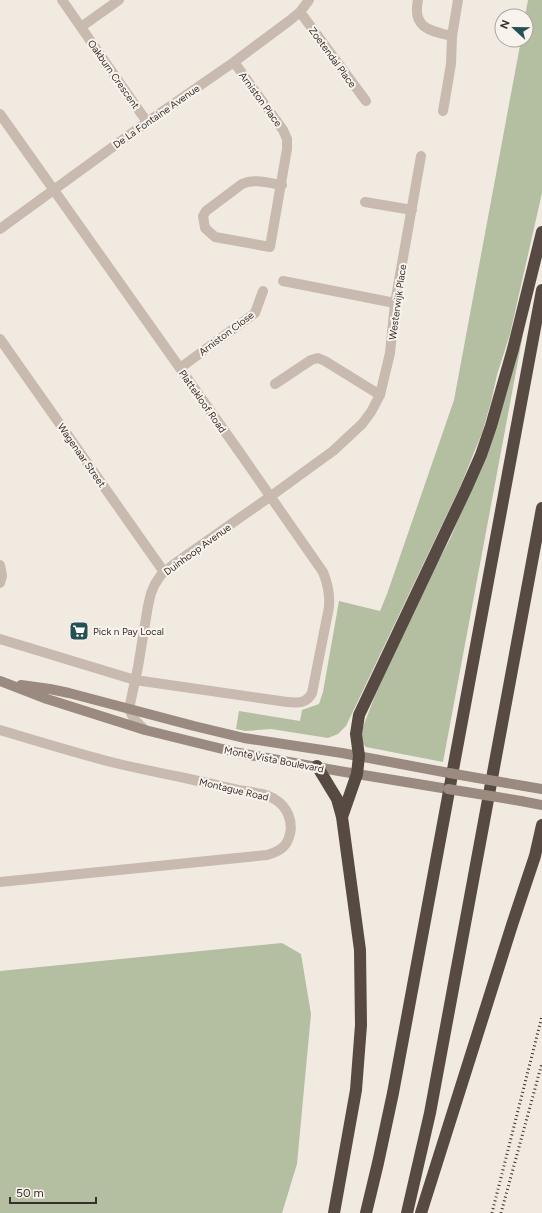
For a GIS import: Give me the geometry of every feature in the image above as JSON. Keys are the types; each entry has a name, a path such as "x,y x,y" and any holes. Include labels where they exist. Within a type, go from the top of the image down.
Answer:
{"highway":[{"path":"342,817 357,774 359,756 356,734 359,715 481,455 513,350 542,232"},
{"path":"366,1213 395,1085 542,290"},
{"path":"407,1213 430,1113 542,508"},
{"path":"318,766 337,799 342,817 360,950 361,1025 356,1090 334,1213"},
{"path":"421,1213 535,856 542,825"}],"main road":[{"name":"Monte Vista Boulevard","path":"0,681 145,730 239,753 542,805"},
{"name":"Monte Vista Boulevard","path":"12,685 50,689 244,738 359,756 542,789"}],"street":[{"name":"Oakburn Crescent","path":"62,0 147,122"},
{"path":"80,27 119,0"},
{"name":"De La Fontaine Avenue","path":"0,229 147,122 234,62 300,12 309,0"},
{"path":"418,0 416,6 417,15 424,28 430,31 452,36"},
{"path":"443,111 451,64 452,36 458,0"},
{"name":"Zoetendal Place","path":"300,12 366,102"},
{"name":"Arniston Place","path":"234,62 283,130 287,139 282,185 270,247 215,237 205,228 203,216 206,210 242,184 253,181 282,185"},
{"name":"Plattekloof Road","path":"0,114 271,496 323,572 327,582 329,607 314,687 309,698 305,702 287,702 135,680"},
{"name":"Westerwijk Place","path":"271,496 333,451 362,424 371,412 380,394 390,353 395,303 422,156"},
{"path":"366,202 412,210"},
{"path":"283,281 395,303"},
{"name":"Arniston Close","path":"180,368 255,313 263,291"},
{"name":"Wagenaar Street","path":"0,340 164,572"},
{"path":"275,384 311,360 318,358 380,394"},
{"name":"Duinhoop Avenue","path":"129,709 150,599 156,584 164,572 271,496"},
{"path":"0,566 2,576 0,583"},
{"path":"0,639 135,680"},
{"path":"129,709 134,720 145,730"},
{"name":"Montague Road","path":"0,730 111,762 226,788 265,795 275,799 284,806 291,822 288,840 284,846 279,852 267,855 0,882"}],"green space":[{"path":"528,0 542,0 542,193 510,334 497,375 482,433 460,487 346,726 338,734 328,738 271,729 245,731 236,729 239,711 300,721 302,710 319,704 323,692 339,601 380,611 387,594 454,400 520,48 534,48 534,8 526,8"},
{"path":"523,334 443,762 366,747 360,741 363,727 374,698 419,598 451,537 498,422"},
{"path":"282,943 301,954 311,1014 297,1164 282,1213 0,1213 0,971"}],"railway":[{"path":"492,1213 542,1016"},
{"path":"501,1213 542,1063"}],"place":[{"name":"Pick n Pay Local","path":"79,631"}]}
